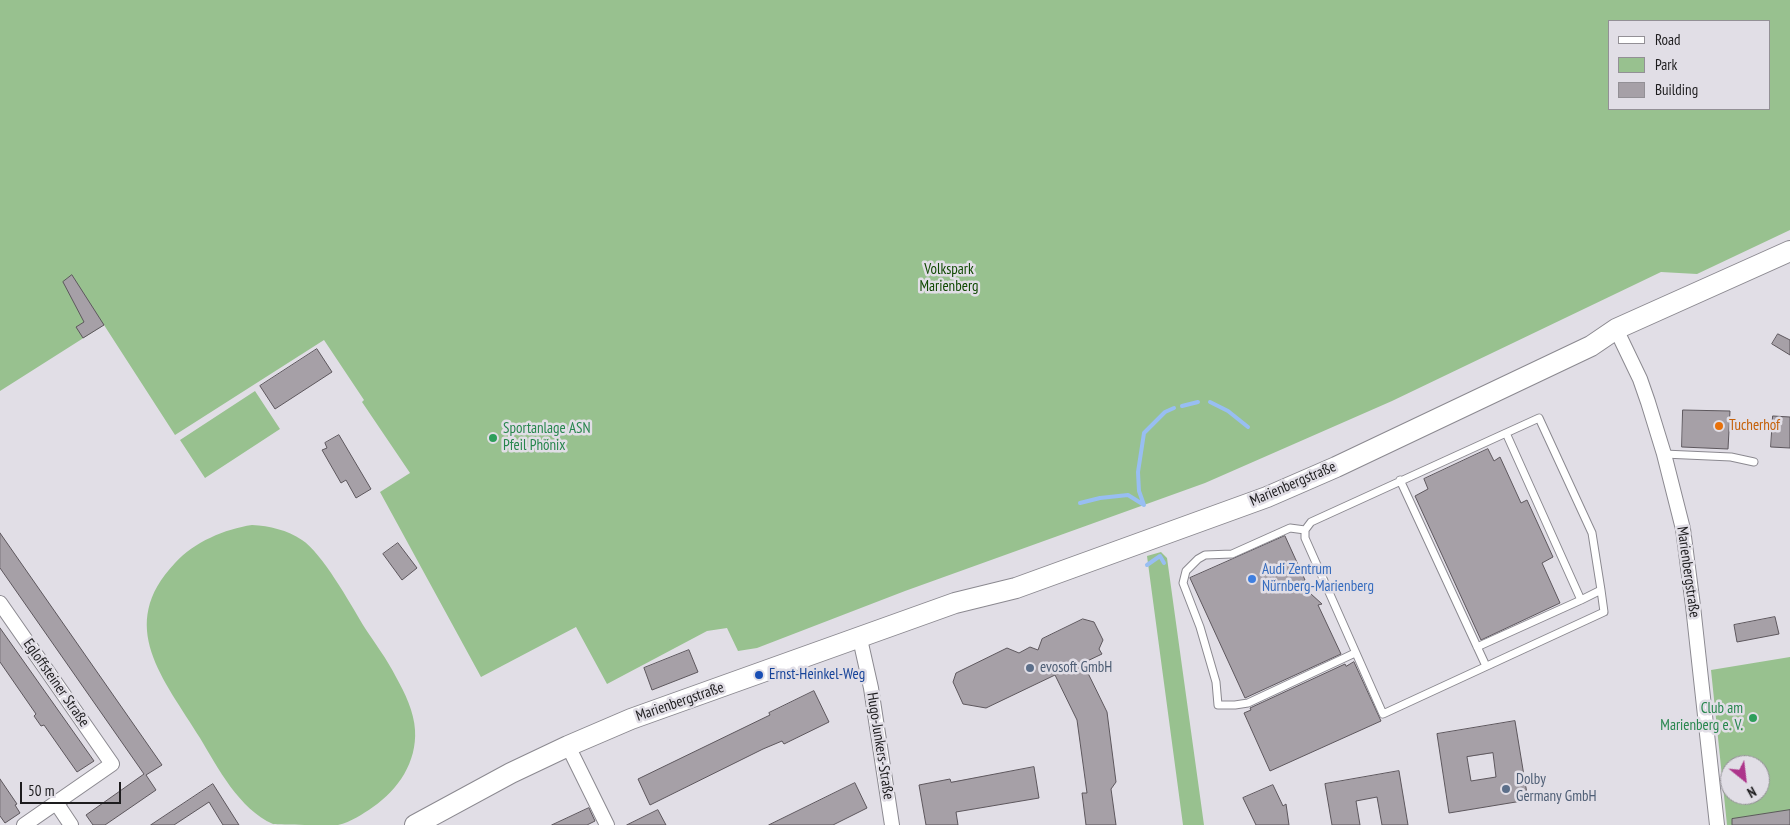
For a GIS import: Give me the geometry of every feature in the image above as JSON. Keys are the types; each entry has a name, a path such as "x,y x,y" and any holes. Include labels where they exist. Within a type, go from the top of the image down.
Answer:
{"main road":[{"name":"Marienbergstraße","path":"415,825 471,794 568,746 631,719 955,604 1012,575 1340,458 1591,346 1616,329 1790,251"}],"street":[{"name":"Marienbergstraße","path":"1616,329 1640,379 1664,454 1683,529 1697,635 1717,825"},
{"name":"Egloffsteiner Straße","path":"0,603 112,764 57,804"},
{"name":"Hugo-Junkers-Straße","path":"860,638 872,696 892,825"},
{"path":"568,746 607,825"},
{"path":"24,825 57,804 72,825"}],"lane":[{"path":"1539,418 1592,534 1604,612 1383,714 1305,538 1305,530 1311,522 1506,433 1539,418"},
{"path":"1506,433 1581,600"},
{"path":"1664,454 1731,457 1754,462"},
{"path":"1400,480 1486,666"},
{"path":"1305,530 1290,528 1232,554 1205,555 1186,571 1183,583 1200,627 1216,682 1218,705 1235,705 1248,702 1355,653"},
{"path":"1477,648 1601,590"}],"green space":[{"name":"Volkspark Marienberg","path":"0,0 1790,0 1790,230 1697,274 1661,272 1392,401 1205,483 905,591 757,648 738,651 727,628 707,631 607,684 576,627 481,677 380,492 410,473 362,402 364,400 324,340 175,435 104,325 0,391"},
{"path":"255,391 280,429 205,478 180,440"},
{"path":"252,525 284,531 310,546 335,579 389,664 411,710 415,742 413,753 404,774 398,784 382,800 361,815 343,824 273,824 250,808 230,787 214,762 172,695 160,673 152,652 147,630 149,609 157,586 175,563 191,549 210,538 221,533"},
{"path":"1161,552 1167,558 1204,825 1183,825 1147,556"},
{"name":"Club am Marienberg e. V.","path":"1790,657 1790,825 1727,825 1725,805 1770,805 1770,755 1720,755 1720,757 1711,670"}],"building":[{"path":"72,275 104,325 83,338 76,327 84,322 63,282"},
{"path":"1778,334 1790,340 1790,355 1772,344"},
{"path":"317,349 332,372 275,409 260,386"},
{"path":"1683,410 1730,411 1728,449 1682,447"},
{"path":"1773,416 1790,417 1790,448 1771,447"},
{"path":"339,435 371,489 356,498 346,480 341,483 322,450 327,448 325,443"},
{"path":"1488,449 1494,461 1500,457 1521,503 1527,500 1553,557 1542,563 1560,603 1481,640 1415,496 1428,489 1424,479"},
{"path":"0,533 162,765 146,775 156,790 105,825 93,825 86,815 144,774 0,568"},
{"path":"1285,536 1305,580 1299,583 1322,604 1318,605 1341,654 1245,698 1190,578"},
{"path":"398,543 417,568 402,580 383,554"},
{"path":"1775,617 1779,634 1737,642 1734,625"},
{"path":"1083,619 1094,622 1103,640 1099,649 1102,654 1083,663 1107,712 1116,782 1111,789 1116,825 1086,825 1082,793 1087,793 1077,720 1055,675 986,708 963,704 953,682 956,673 1007,648 1019,653 1030,647 1038,650 1042,639"},
{"path":"0,628 94,761 77,772 44,725 41,726 34,716 36,714 0,662"},
{"path":"689,650 698,672 652,690 644,668"},
{"path":"1354,662 1381,721 1270,771 1244,713 1251,710 1250,708 1345,664 1346,666"},
{"path":"814,691 829,722 784,744 782,741 763,749 650,805 638,779 770,715 769,713"},
{"path":"1515,721 1528,800 1449,813 1437,734","holes":["1493,753 1496,777 1471,781 1467,757"]},
{"path":"1034,767 1039,798 956,812 958,825 926,825 919,785 950,779 951,782"},
{"path":"1399,771 1408,825 1382,825 1377,797 1356,801 1360,825 1332,825 1325,784"},
{"path":"0,779 17,804 15,805 20,813 5,823 0,816"},
{"path":"855,783 867,808 833,825 769,825"},
{"path":"213,784 239,825 223,825 209,802 174,825 151,825"},
{"path":"1273,785 1283,806 1286,804 1289,825 1256,825 1243,798"},
{"path":"589,808 595,821 587,825 552,825"},
{"path":"658,810 666,825 627,825"},
{"path":"1790,810 1790,825 1732,825 1732,819"}],"waterway":[{"path":"1182,406 1198,402"},
{"path":"1210,402 1228,411 1248,427"},
{"path":"1144,505 1139,491 1138,472 1144,433 1165,412 1174,408"},
{"path":"1080,503 1100,498 1128,495 1144,505"},
{"path":"1147,565 1160,556 1164,563"}],"place":[{"name":"Tucherhof","path":"1719,426"},
{"name":"Sportanlage ASN Pfeil Phönix","path":"493,438"},
{"name":"Audi Zentrum Nürnberg-Marienberg","path":"1252,579"},
{"name":"evosoft GmbH","path":"1030,668"},
{"name":"Ernst-Heinkel-Weg","path":"759,675"},
{"name":"Club am Marienberg e. V.","path":"1753,718"},
{"name":"Dolby Germany GmbH","path":"1506,789"}]}
